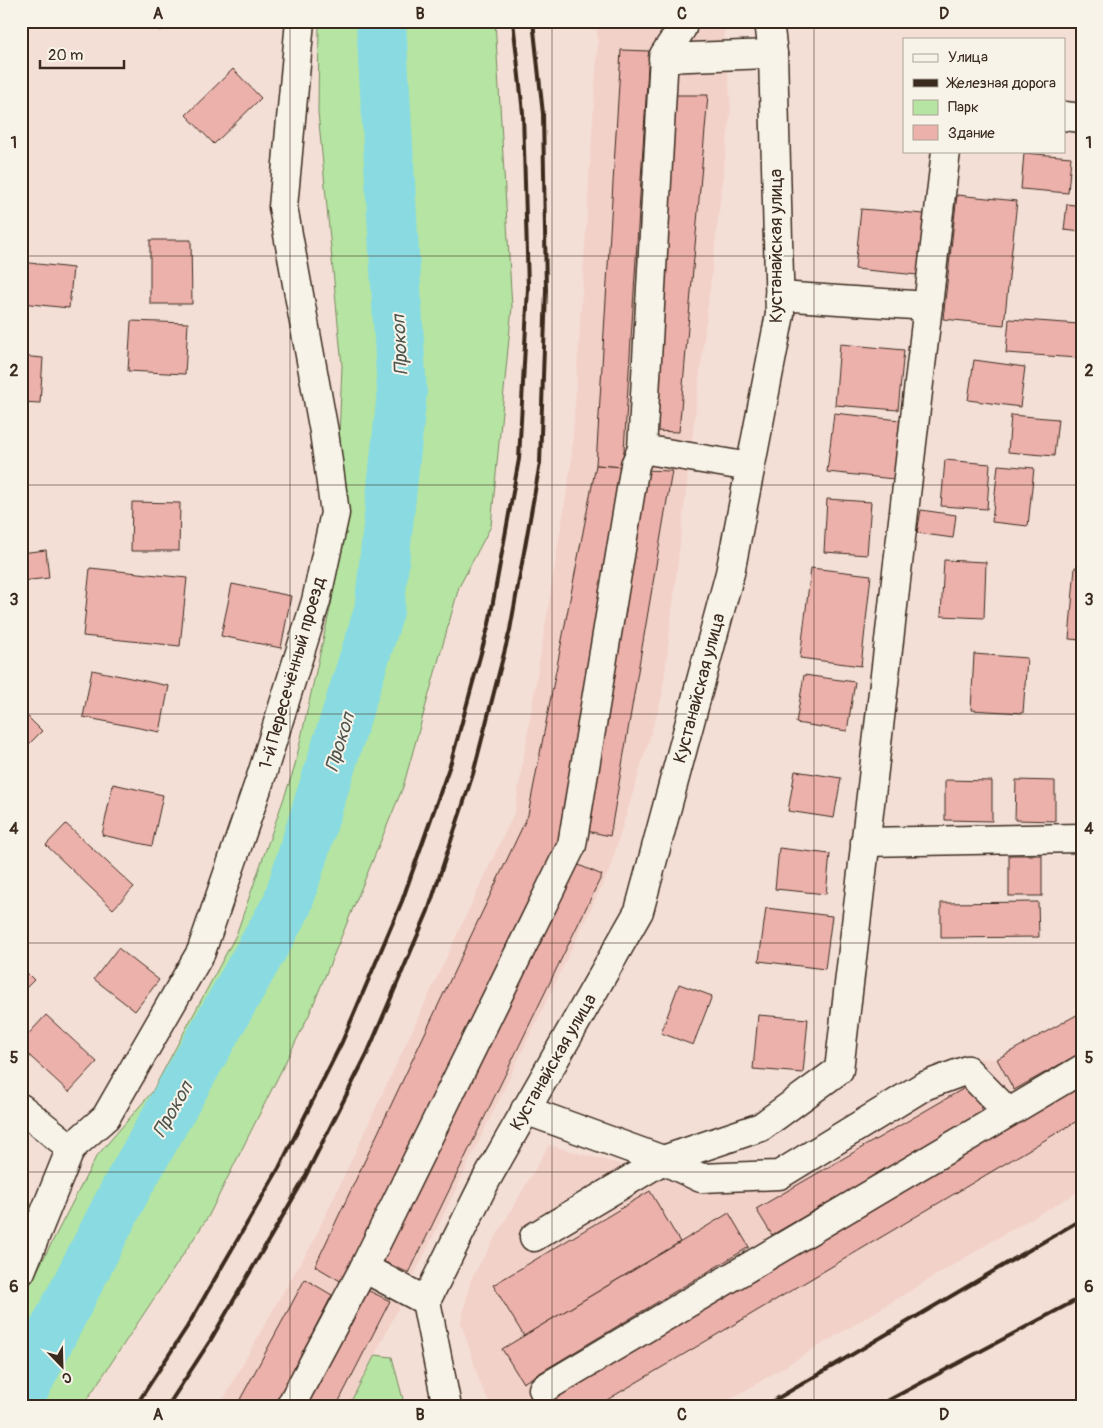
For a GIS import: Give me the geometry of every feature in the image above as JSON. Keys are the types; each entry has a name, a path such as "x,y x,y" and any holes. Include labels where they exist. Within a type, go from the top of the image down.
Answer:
{"street":[{"name":"1-й Пересечённый проезд","path":"21,1271 71,1148 106,1117 202,952 262,774 316,601 335,513 324,432 283,207 300,21"},
{"path":"290,1407 364,1268 572,845 635,465 642,449 663,58 682,28 681,21"},
{"name":"Кустанайская улица","path":"426,1301 486,1180 639,911 730,573 780,314 773,54 769,21"},
{"path":"663,58 773,54"},
{"path":"1066,116 1082,118"},
{"path":"534,1237 663,1160 761,1127 839,1070 946,152"},
{"path":"779,296 928,306"},
{"path":"642,449 750,467"},
{"path":"865,842 1082,838"},
{"path":"526,1110 663,1160 701,1178 779,1175 924,1086 967,1070 1008,1112"},
{"path":"543,1389 1008,1112 1082,1070"},
{"path":"21,1108 71,1148"},
{"path":"364,1268 426,1301 447,1407"}],"shaded area":[{"path":"595,21 723,21 731,108 662,697 609,871 401,1303 348,1407 219,1407 312,1244 515,811 571,466 598,39"},
{"path":"1082,1012 1082,1190 1006,1233 718,1407 491,1407 479,1380 461,1322 471,1279 549,1145 627,1166 770,1165 916,1074 967,1058 997,1059"}],"green space":[{"path":"319,21 495,21 512,307 491,526 459,587 403,787 309,1015 208,1217 82,1407 21,1407 21,1302 96,1157 152,1092 236,935 294,769 332,600 342,366 318,112"},
{"path":"375,1355 392,1357 405,1407 348,1407"}],"building":[{"path":"152,21 171,21 160,31"},
{"path":"693,21 723,21 723,23 693,26"},
{"path":"621,50 649,51 623,467 596,465"},
{"path":"233,69 261,98 214,144 186,115"},
{"path":"674,95 708,95 679,432 654,431"},
{"path":"1024,153 1071,157 1068,193 1021,189"},
{"path":"957,195 1017,201 1004,325 943,319"},
{"path":"1067,204 1082,206 1082,232 1064,230"},
{"path":"861,209 924,214 918,275 855,269"},
{"path":"150,240 191,240 192,304 150,304"},
{"path":"21,262 73,268 69,308 21,303"},
{"path":"1009,319 1079,324 1077,358 1006,353"},
{"path":"131,321 188,323 185,374 128,371"},
{"path":"840,344 904,350 898,410 835,405"},
{"path":"21,356 43,358 40,403 21,402"},
{"path":"974,360 1025,367 1020,407 968,400"},
{"path":"834,413 900,420 894,479 827,472"},
{"path":"1011,415 1058,419 1054,456 1008,452"},
{"path":"945,460 990,464 987,509 941,506"},
{"path":"596,465 623,467 562,836 342,1282 315,1266 528,815"},
{"path":"998,465 1034,468 1028,526 992,522"},
{"path":"643,470 672,471 610,836 587,831"},
{"path":"827,499 871,502 867,555 824,552"},
{"path":"132,502 180,503 179,551 131,551"},
{"path":"921,510 956,515 953,538 917,533"},
{"path":"46,550 49,578 21,581 21,553"},
{"path":"944,560 986,562 984,618 941,616"},
{"path":"1075,567 1082,567 1082,640 1069,639"},
{"path":"90,568 187,578 180,646 83,636"},
{"path":"811,568 871,575 861,666 800,658"},
{"path":"232,584 291,596 281,648 221,636"},
{"path":"974,654 1027,658 1023,713 971,710"},
{"path":"92,670 169,686 160,732 83,717"},
{"path":"804,675 855,682 847,731 796,723"},
{"path":"21,710 42,731 21,752"},
{"path":"795,771 841,778 834,818 788,811"},
{"path":"945,780 992,781 992,821 945,820"},
{"path":"1016,780 1055,781 1055,821 1015,820"},
{"path":"113,784 163,795 152,846 102,835"},
{"path":"66,824 134,887 113,909 46,845"},
{"path":"779,848 830,854 826,894 775,889"},
{"path":"1009,855 1042,855 1042,896 1009,896"},
{"path":"574,863 602,875 409,1273 378,1259"},
{"path":"1038,902 1039,937 941,938 941,903"},
{"path":"766,908 832,916 825,969 759,961"},
{"path":"118,948 159,980 135,1011 94,979"},
{"path":"21,967 34,980 21,993"},
{"path":"679,984 712,996 693,1045 661,1033"},
{"path":"1082,1012 1082,1052 1014,1090 997,1059"},
{"path":"46,1015 97,1062 69,1092 21,1048 21,1042"},
{"path":"758,1015 808,1019 803,1073 753,1069"},
{"path":"1082,1084 1082,1118 595,1407 538,1407"},
{"path":"968,1086 984,1112 772,1235 756,1209"},
{"path":"650,1191 680,1242 524,1336 493,1285"},
{"path":"729,1213 749,1247 523,1383 502,1349"},
{"path":"305,1279 332,1295 274,1407 236,1407"},
{"path":"363,1288 390,1301 336,1407 300,1407"}],"waterway":[{"name":"Прокоп","path":"21,1395 127,1187 287,905 379,611 402,393 381,21"}],"railway":[{"path":"135,1407 187,1327 279,1168 342,1042 402,901 451,762 489,624 519,459 528,288 523,113 513,21"},
{"path":"167,1407 210,1341 303,1181 367,1054 428,911 473,774 510,630 540,463 546,290 543,114 533,21"},
{"path":"763,1407 1082,1219"},
{"path":"876,1407 1082,1297"}]}
